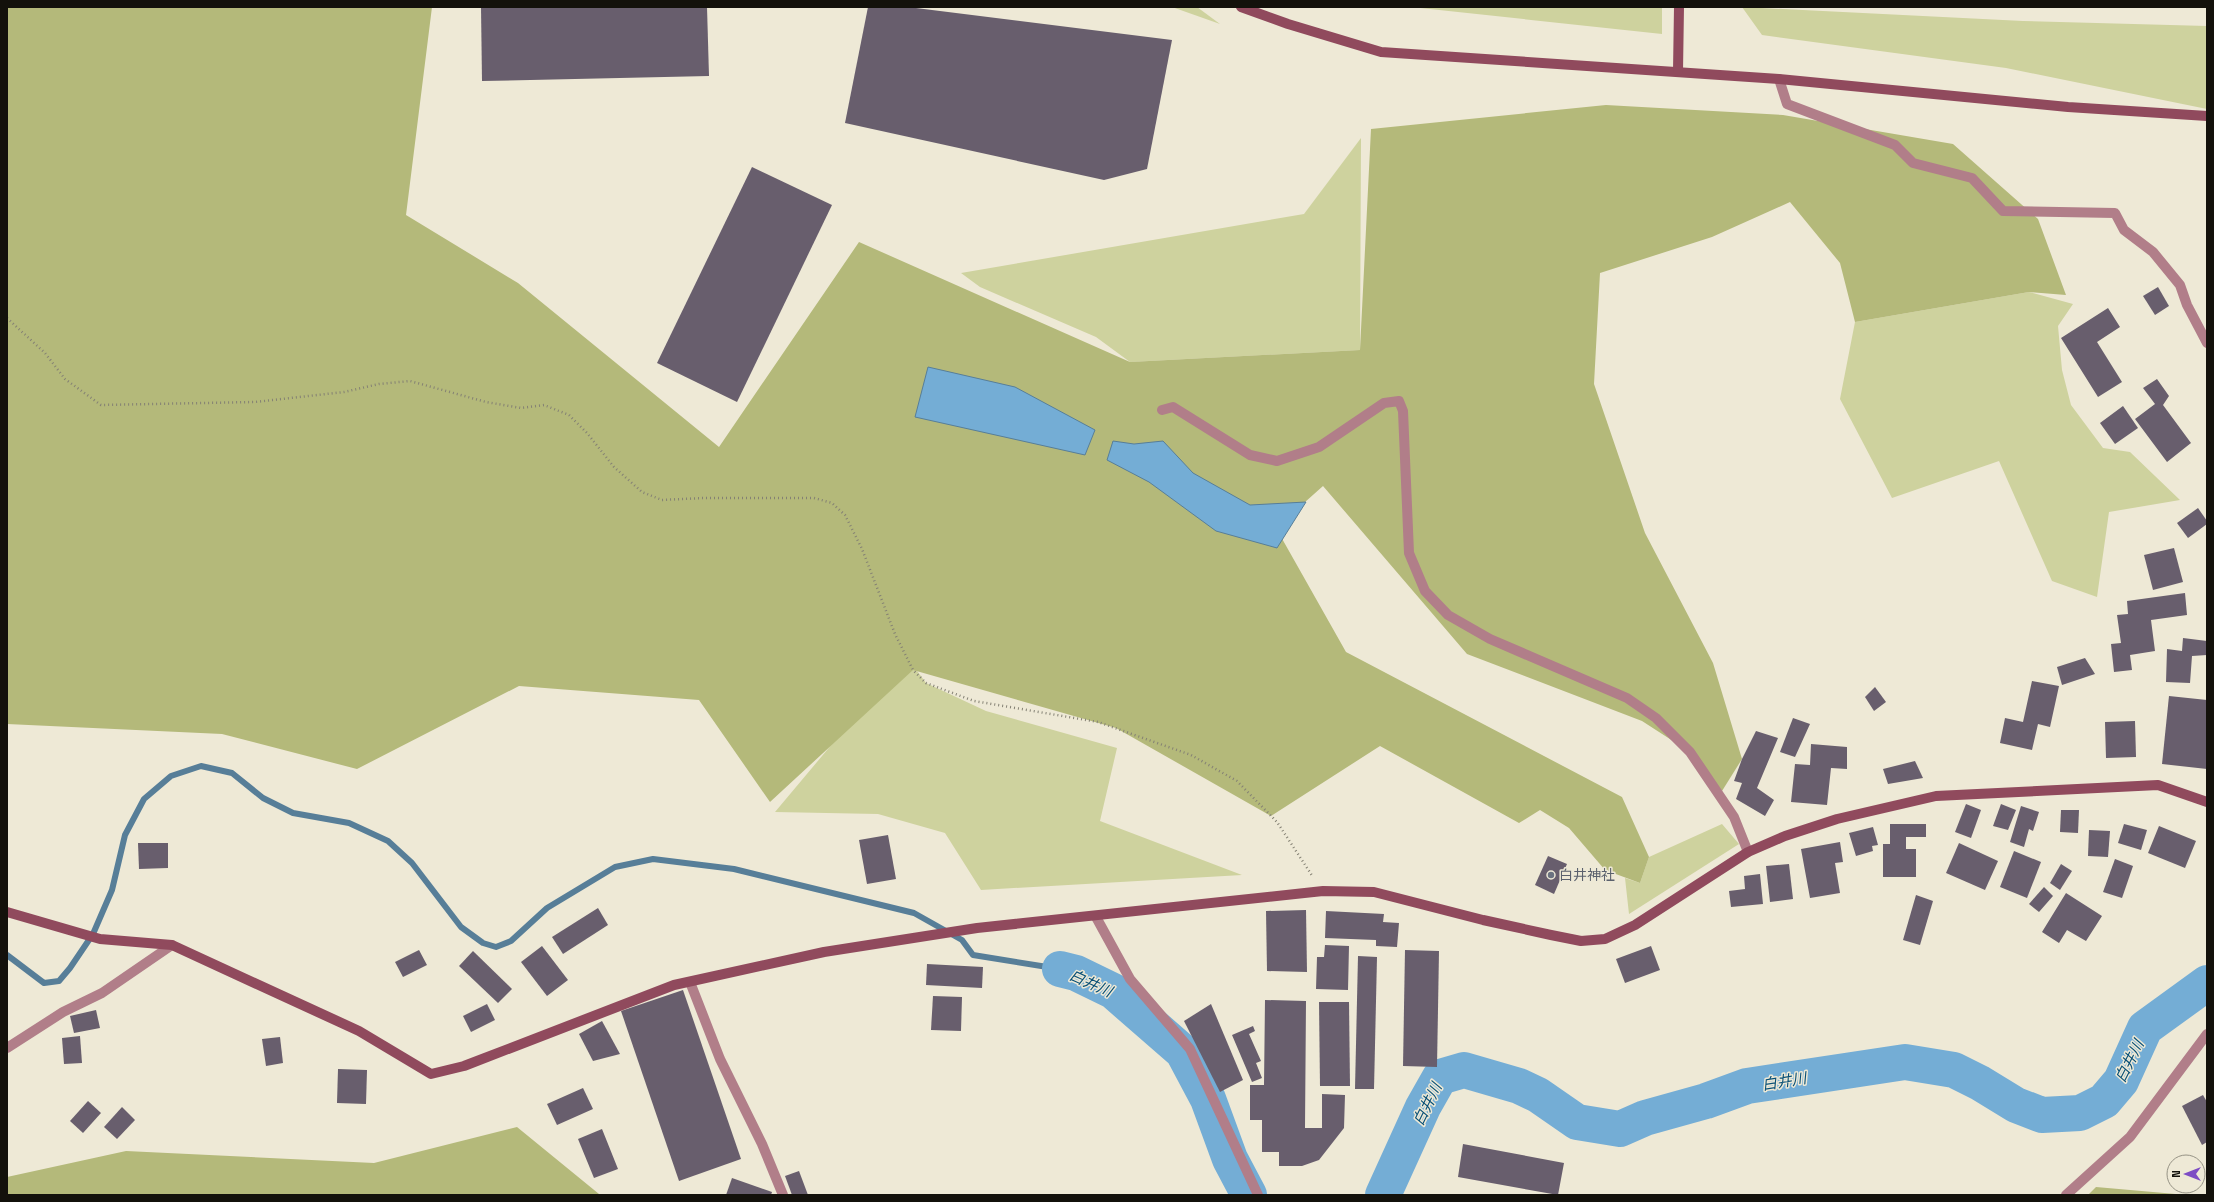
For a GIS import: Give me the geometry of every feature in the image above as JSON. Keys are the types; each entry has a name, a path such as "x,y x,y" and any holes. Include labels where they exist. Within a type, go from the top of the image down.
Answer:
{"street":[{"path":"1241,7 1288,24 1381,52 1678,71 1779,79 2068,107 2207,116"},
{"path":"1678,71 1679,7"},
{"path":"1779,79 1787,104 1895,145 1913,162 1972,178 2003,211 2114,213 2124,230 2153,252 2180,285 2187,305 2207,343"},
{"path":"1162,410 1173,407 1250,455 1277,461 1319,447 1384,403 1399,401 1403,411 1409,552 1425,591 1448,615 1490,639 1626,698 1656,718 1690,752 1734,816 1748,852"},
{"path":"7,912 100,939 172,945 359,1031 431,1074 464,1066 674,985 824,952 977,928 1096,917 1323,890 1374,892 1483,920 1550,935 1581,941 1605,939 1635,925 1748,852 1785,836 1837,819 1936,796 2158,785 2207,802"},
{"path":"1096,917 1130,979 1190,1049 1258,1195"},
{"path":"7,1048 63,1012 102,993 172,945"},
{"path":"690,982 720,1059 762,1144 783,1195"},
{"path":"2066,1195 2130,1138 2207,1034"}],"path":[{"path":"7,318 46,353 65,379 101,405 255,402 344,392 379,384 410,381 486,402 521,408 544,405 569,415 587,433 614,467 642,492 662,500 703,498 814,498 832,503 845,515 859,542 895,634 913,670 926,683 974,701 1098,722 1191,755 1237,781 1242,786 1277,822 1323,890"}],"green space":[{"path":"7,7 432,7 406,215 518,283 719,447 859,242 1130,362 1360,350 1371,129 1606,105 1783,115 1953,144 2038,219 2066,295 2029,292 1855,322 1840,263 1790,202 1712,237 1600,273 1594,384 1645,533 1713,663 1742,759 1722,791 1690,752 1642,721 1467,654 1323,486 1276,528 1346,652 1622,797 1649,857 1640,883 1605,870 1569,828 1540,810 1519,823 1380,746 1271,816 1116,728 913,670 770,802 699,700 519,686 357,769 222,734 7,724"},
{"path":"1172,7 1197,7 1220,24"},
{"path":"1411,7 1662,7 1662,34"},
{"path":"1742,7 2023,21 2207,26 2207,109 2006,68 1762,35"},
{"path":"1361,138 1360,350 1130,362 1096,337 980,287 961,273 1304,214"},
{"path":"2029,292 2073,304 2058,326 2062,370 2071,405 2103,448 2130,452 2180,500 2109,512 2097,597 2052,581 1999,461 1892,498 1840,399 1855,322"},
{"path":"906,656 926,683 986,711 1117,748 1100,821 1242,875 981,890 945,833 878,814 775,812"},
{"path":"1722,824 1739,844 1629,914 1625,878 1640,883 1649,857"},
{"path":"517,1127 599,1194 606,1195 7,1195 7,1177 126,1151 374,1163"},
{"path":"2096,1187 2187,1195 2088,1195"}],"water":[{"path":"928,367 1015,387 1095,430 1085,455 915,417"},
{"path":"1113,441 1134,444 1163,441 1193,473 1250,505 1306,502 1277,548 1216,531 1149,482 1107,460"}],"building":[{"path":"481,7 707,7 709,76 482,81"},
{"path":"868,7 908,7 1172,40 1147,169 1104,180 845,123"},
{"path":"752,167 832,205 737,402 657,363"},
{"path":"2158,287 2169,306 2155,315 2143,296"},
{"path":"2108,308 2120,327 2097,342 2122,382 2098,397 2061,338"},
{"path":"2157,379 2169,396 2163,405 2191,443 2167,462 2135,419 2155,404 2143,388"},
{"path":"2123,406 2138,428 2115,444 2100,423"},
{"path":"2198,508 2207,521 2207,524 2188,538 2177,523"},
{"path":"2174,548 2183,582 2153,590 2144,555"},
{"path":"2185,593 2187,615 2151,620 2155,651 2130,655 2132,670 2114,672 2111,644 2121,643 2117,615 2128,614 2127,601"},
{"path":"2183,638 2207,641 2207,655 2192,656 2190,683 2166,682 2167,649 2182,651"},
{"path":"2085,658 2095,674 2062,685 2057,667"},
{"path":"2032,681 2059,686 2050,727 2038,724 2032,750 2000,743 2005,718 2023,722"},
{"path":"1875,687 1886,702 1874,711 1865,697"},
{"path":"2169,696 2207,700 2207,769 2162,764"},
{"path":"1793,718 1810,724 1795,757 1780,752"},
{"path":"2135,721 2136,757 2106,758 2105,722"},
{"path":"1756,731 1778,738 1757,788 1774,800 1765,816 1736,799 1742,783 1734,781 1742,759"},
{"path":"1811,744 1847,747 1847,769 1831,768 1827,805 1791,802 1795,764 1810,765"},
{"path":"1915,761 1923,778 1888,784 1883,769"},
{"path":"1966,804 1981,810 1971,838 1955,832"},
{"path":"2001,804 2016,810 2008,830 1993,826"},
{"path":"2021,806 2039,812 2033,831 2029,829 2024,847 2010,842"},
{"path":"2061,810 2079,810 2078,833 2060,832"},
{"path":"1890,824 1926,824 1926,837 1906,837 1906,849 1916,849 1916,877 1883,877 1883,844 1890,844"},
{"path":"2124,824 2147,830 2141,850 2118,843"},
{"path":"2159,826 2196,841 2185,868 2148,853"},
{"path":"1873,827 1878,845 1872,846 1873,851 1856,856 1849,833"},
{"path":"2089,830 2110,831 2108,857 2088,856"},
{"path":"888,835 896,879 867,884 859,840"},
{"path":"1840,842 1843,862 1835,863 1840,893 1810,898 1801,849"},
{"path":"138,843 168,843 168,868 139,869"},
{"path":"1959,843 1998,861 1985,890 1946,873"},
{"path":"2014,851 2041,862 2027,898 2000,887"},
{"name":"白井神社","path":"1548,856 1567,864 1554,894 1535,885"},
{"path":"2115,859 2133,866 2122,898 2103,892"},
{"path":"1789,864 1793,899 1770,902 1766,866"},
{"path":"2061,864 2072,871 2060,890 2050,883"},
{"path":"1760,874 1763,904 1731,907 1729,891 1745,889 1744,876"},
{"path":"2044,887 2053,896 2039,912 2029,904"},
{"path":"2066,893 2102,916 2086,941 2067,930 2059,943 2042,932"},
{"path":"1916,895 1933,901 1920,945 1903,940"},
{"path":"598,908 608,925 563,954 552,937"},
{"path":"1306,910 1307,972 1267,971 1266,911"},
{"path":"1326,911 1384,914 1383,922 1399,923 1397,947 1376,946 1376,940 1325,938"},
{"path":"1325,945 1349,946 1348,990 1316,989 1317,957 1324,957"},
{"path":"542,946 568,980 547,996 521,962"},
{"path":"1651,946 1660,970 1625,983 1616,959"},
{"path":"419,950 427,965 403,977 395,962"},
{"path":"1405,950 1439,951 1437,1067 1403,1066"},
{"path":"473,951 512,989 498,1003 459,966"},
{"path":"1358,956 1377,957 1374,1089 1355,1089"},
{"path":"927,964 983,967 982,988 926,985"},
{"path":"683,990 741,1159 679,1181 621,1011"},
{"path":"933,996 962,997 961,1031 931,1030"},
{"path":"1265,1000 1306,1001 1305,1128 1322,1128 1322,1094 1345,1095 1344,1128 1319,1160 1302,1166 1279,1166 1279,1152 1262,1152 1262,1120 1250,1120 1250,1085 1264,1085"},
{"path":"1319,1002 1349,1002 1350,1086 1320,1086"},
{"path":"487,1004 495,1020 471,1032 463,1016"},
{"path":"1211,1004 1243,1080 1220,1092 1184,1021"},
{"path":"96,1010 100,1028 74,1033 70,1016"},
{"path":"602,1021 620,1054 593,1061 579,1034"},
{"path":"1253,1026 1255,1031 1249,1034 1261,1061 1256,1063 1262,1078 1252,1082 1232,1035"},
{"path":"80,1036 82,1063 64,1064 62,1038"},
{"path":"280,1037 283,1063 266,1066 262,1039"},
{"path":"338,1069 367,1070 366,1104 337,1103"},
{"path":"583,1088 593,1109 557,1125 547,1104"},
{"path":"2203,1095 2207,1102 2207,1142 2202,1145 2182,1106"},
{"path":"88,1101 101,1113 83,1133 70,1121"},
{"path":"122,1107 135,1120 117,1139 104,1127"},
{"path":"602,1129 618,1169 594,1178 578,1139"},
{"path":"1463,1144 1564,1163 1558,1195 1458,1177"},
{"path":"799,1171 808,1195 792,1195 785,1176"},
{"path":"732,1178 772,1192 771,1195 726,1195"}],"waterway":[{"path":"7,955 44,983 59,981 70,968 93,934 112,890 125,835 144,799 171,776 201,766 232,773 263,798 293,813 349,823 388,841 412,863 461,927 483,943 496,947 511,941 547,908 615,867 653,859 734,869 914,913 962,940 973,955 1060,969"},
{"name":"白井川","path":"1060,969 1076,973 1113,991 1183,1052 1208,1099 1230,1159 1249,1195"},
{"name":"白井川","path":"1383,1195 1423,1107 1440,1077 1464,1070 1519,1086 1538,1095 1577,1122 1620,1129 1645,1118 1706,1101 1747,1086 1905,1062 1954,1070 1980,1083 2016,1105 2042,1115 2080,1113 2104,1101 2121,1081 2145,1028 2207,983"}],"place":[{"name":"白井神社","path":"1551,875"}]}
